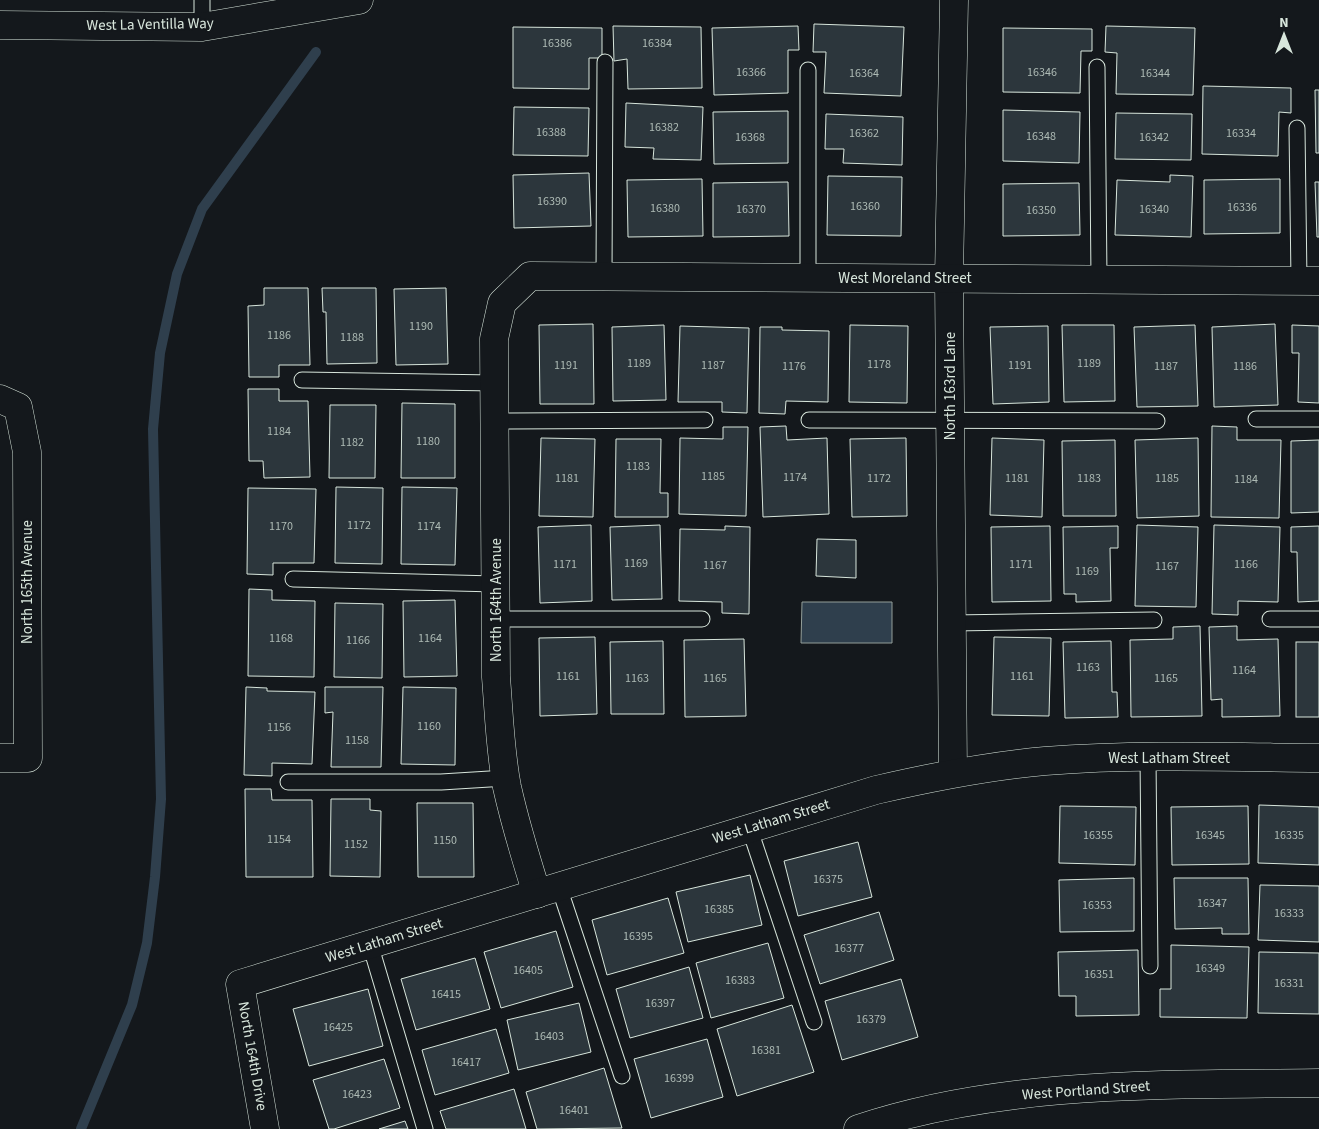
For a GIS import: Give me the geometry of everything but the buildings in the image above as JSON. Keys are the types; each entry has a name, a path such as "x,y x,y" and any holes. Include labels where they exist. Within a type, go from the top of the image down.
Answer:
{"street":[{"name":"West La Ventilla Way","path":"0,25 202,27 358,0"},
{"name":"North 163rd Lane","path":"953,773 949,278 954,0"},
{"name":"West Moreland Street","path":"502,303 530,276 1309,281"},
{"name":"North 164th Avenue","path":"502,303 494,339 496,677 500,732 506,778 518,830 548,890"},
{"name":"North 165th Avenue","path":"0,758 28,758 27,452 9,403"},
{"name":"West Latham Street","path":"240,984 876,790 953,773 1044,762 1148,756 1319,758"},
{"name":"North 164th Drive","path":"240,984 265,1129"},
{"name":"West Portland Street","path":"858,1129 896,1116 989,1098 1136,1085 1319,1083"}],"lane":[{"path":"202,0 202,27"},
{"path":"604,62 604,276"},
{"path":"1097,67 1099,279"},
{"path":"808,70 808,277"},
{"path":"1297,128 1309,281"},
{"path":"302,380 495,382"},
{"path":"1256,419 1319,418"},
{"path":"495,421 705,420"},
{"path":"809,420 1157,421"},
{"path":"293,579 496,584"},
{"path":"496,619 702,619"},
{"path":"1270,619 1319,619"},
{"path":"952,623 1154,620"},
{"path":"1148,756 1150,966"},
{"path":"288,782 441,782 506,778"},
{"path":"750,828 814,1022"},
{"path":"548,890 622,1076"},
{"path":"370,944 425,1129"}],"water":[{"path":"802,602 892,602 892,643 801,643"}],"waterway":[{"path":"81,1129 132,1005 147,943 155,877 161,799 153,429 160,353 177,274 202,209 316,52"}]}
